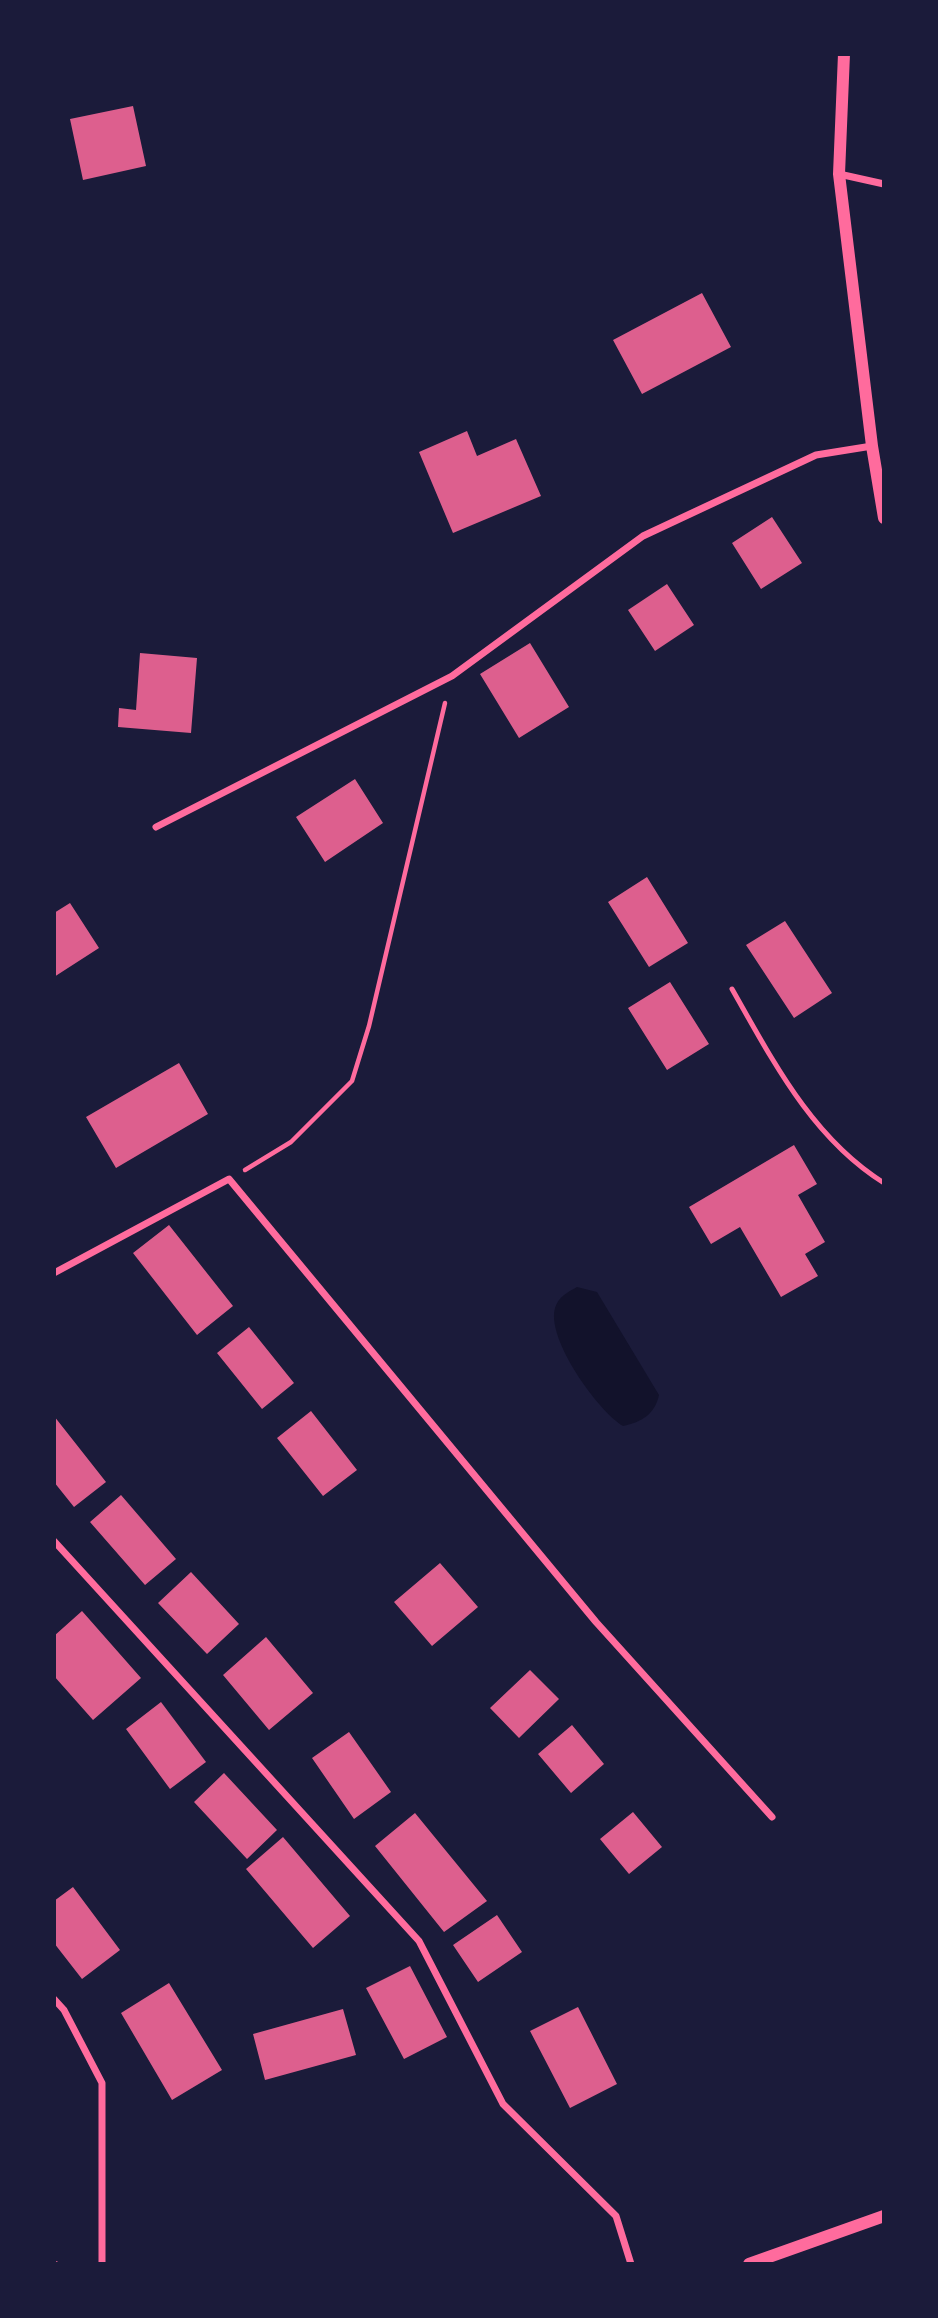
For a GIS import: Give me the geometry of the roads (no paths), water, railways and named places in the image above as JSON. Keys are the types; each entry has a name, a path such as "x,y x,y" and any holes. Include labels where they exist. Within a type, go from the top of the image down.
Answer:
{"street":[{"path":"844,54 839,174 872,446 884,518"},
{"path":"839,174 884,184"},
{"path":"156,827 452,676 643,536 816,455 872,446"},
{"path":"54,1273 229,1180 596,1622 772,1817"},
{"path":"54,1541 419,1941 503,2104 616,2216 631,2264"},
{"path":"54,1999 64,2010 102,2083 102,2264"},
{"path":"749,2264 884,2216"}],"lane":[{"path":"732,989 791,1092 854,1164 884,1183"}]}
